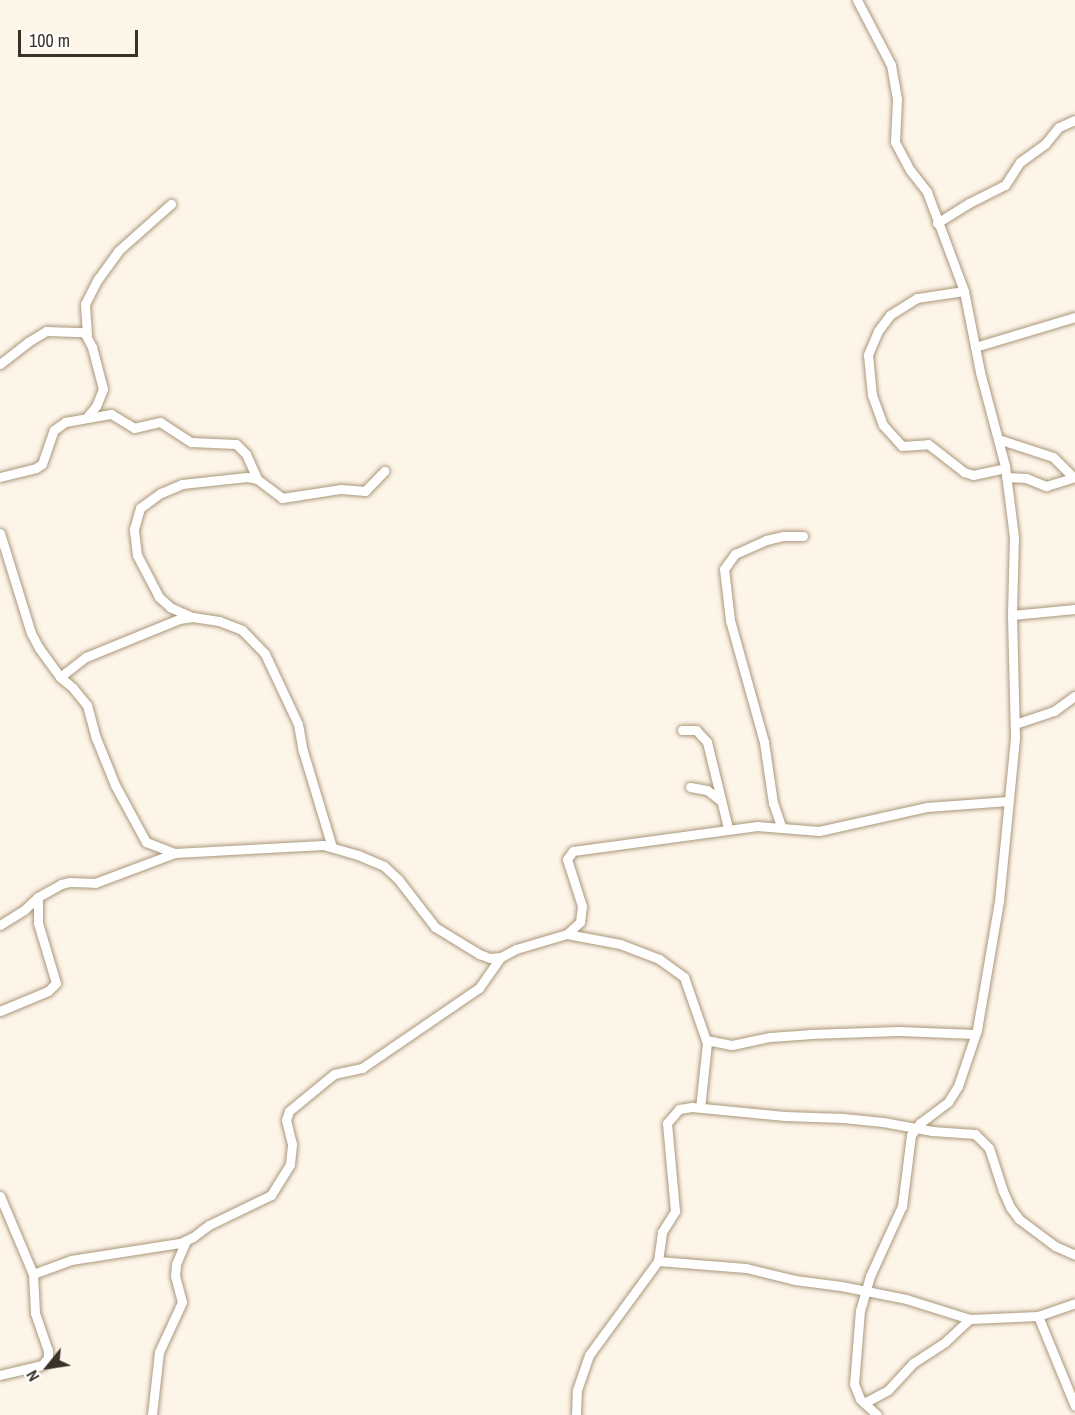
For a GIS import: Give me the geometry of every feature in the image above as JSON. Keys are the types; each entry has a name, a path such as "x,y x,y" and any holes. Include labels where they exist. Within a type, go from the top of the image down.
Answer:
{"street":[{"path":"857,0 891,64 897,99 895,142 910,170 927,192 964,291 975,347 1006,472 1014,537 1012,615 1015,724 1004,871 975,1034 958,1086 948,1102 914,1129 908,1142 902,1206 865,1291 858,1326 854,1384 856,1394 877,1415"},
{"path":"937,223 969,203 1005,185 1020,162 1045,144 1059,128 1075,120"},
{"path":"88,416 103,389 87,334 85,304 98,279 118,251 171,204"},
{"path":"964,291 917,298 890,315 878,331 868,355 872,395 883,425 902,446 928,444 964,472 974,475 1006,472 1046,486 1074,477 1053,457 998,438"},
{"path":"975,347 1075,317"},
{"path":"0,364 46,331 80,330 87,334"},
{"path":"0,477 40,466 57,427 64,422 88,416 111,414 134,428 160,422 191,442 236,444 246,454 257,480"},
{"path":"193,617 165,603 147,577 134,544 134,529 138,511 161,493 182,484 234,477 257,480 282,498 340,489 365,491 384,471"},
{"path":"0,533 31,633 60,677 87,705 96,738 115,785 146,842 175,853"},
{"path":"781,826 773,803 764,742 730,620 724,569 735,554 766,540 784,536 803,536"},
{"path":"1012,615 1027,616 1075,609"},
{"path":"60,677 86,657 179,618 193,617 231,624 253,639 265,654 298,724 303,751 332,847"},
{"path":"1015,724 1054,711 1075,696"},
{"path":"682,730 696,730 704,736 714,760 720,800 728,828"},
{"path":"690,787 707,790 720,800"},
{"path":"0,925 24,910 38,897 61,884 95,883 175,853 264,846 323,845 384,866 398,879 435,927 479,954 490,958 501,957 516,949 567,934 580,922 582,913 567,859 572,851 728,828 781,826 803,831 819,831 927,807 1008,801"},
{"path":"0,1011 48,991 56,983 38,923 38,897"},
{"path":"567,934 620,944 674,968 684,977 706,1040 706,1063 700,1108"},
{"path":"33,1274 71,1260 162,1248 186,1241 209,1225 275,1192 290,1164 292,1144 286,1120 289,1112 334,1074 362,1068 479,988 501,957"},
{"path":"706,1040 732,1045 770,1037 809,1034 899,1031 975,1034"},
{"path":"576,1415 577,1390 589,1355 658,1261 662,1232 675,1211 667,1123 679,1109 700,1108 864,1120 914,1129 975,1134 989,1148 1003,1191 1019,1219 1055,1246 1075,1255"},
{"path":"0,1196 33,1274 33,1300 48,1350 48,1358 38,1367 0,1375"},
{"path":"152,1415 159,1352 182,1302 175,1276 176,1264 186,1241"},
{"path":"658,1261 746,1268 795,1280 906,1299 970,1319 1038,1316 1075,1304"},
{"path":"1038,1316 1075,1406"},
{"path":"864,1403 888,1390 913,1364 945,1342 970,1319"}]}
